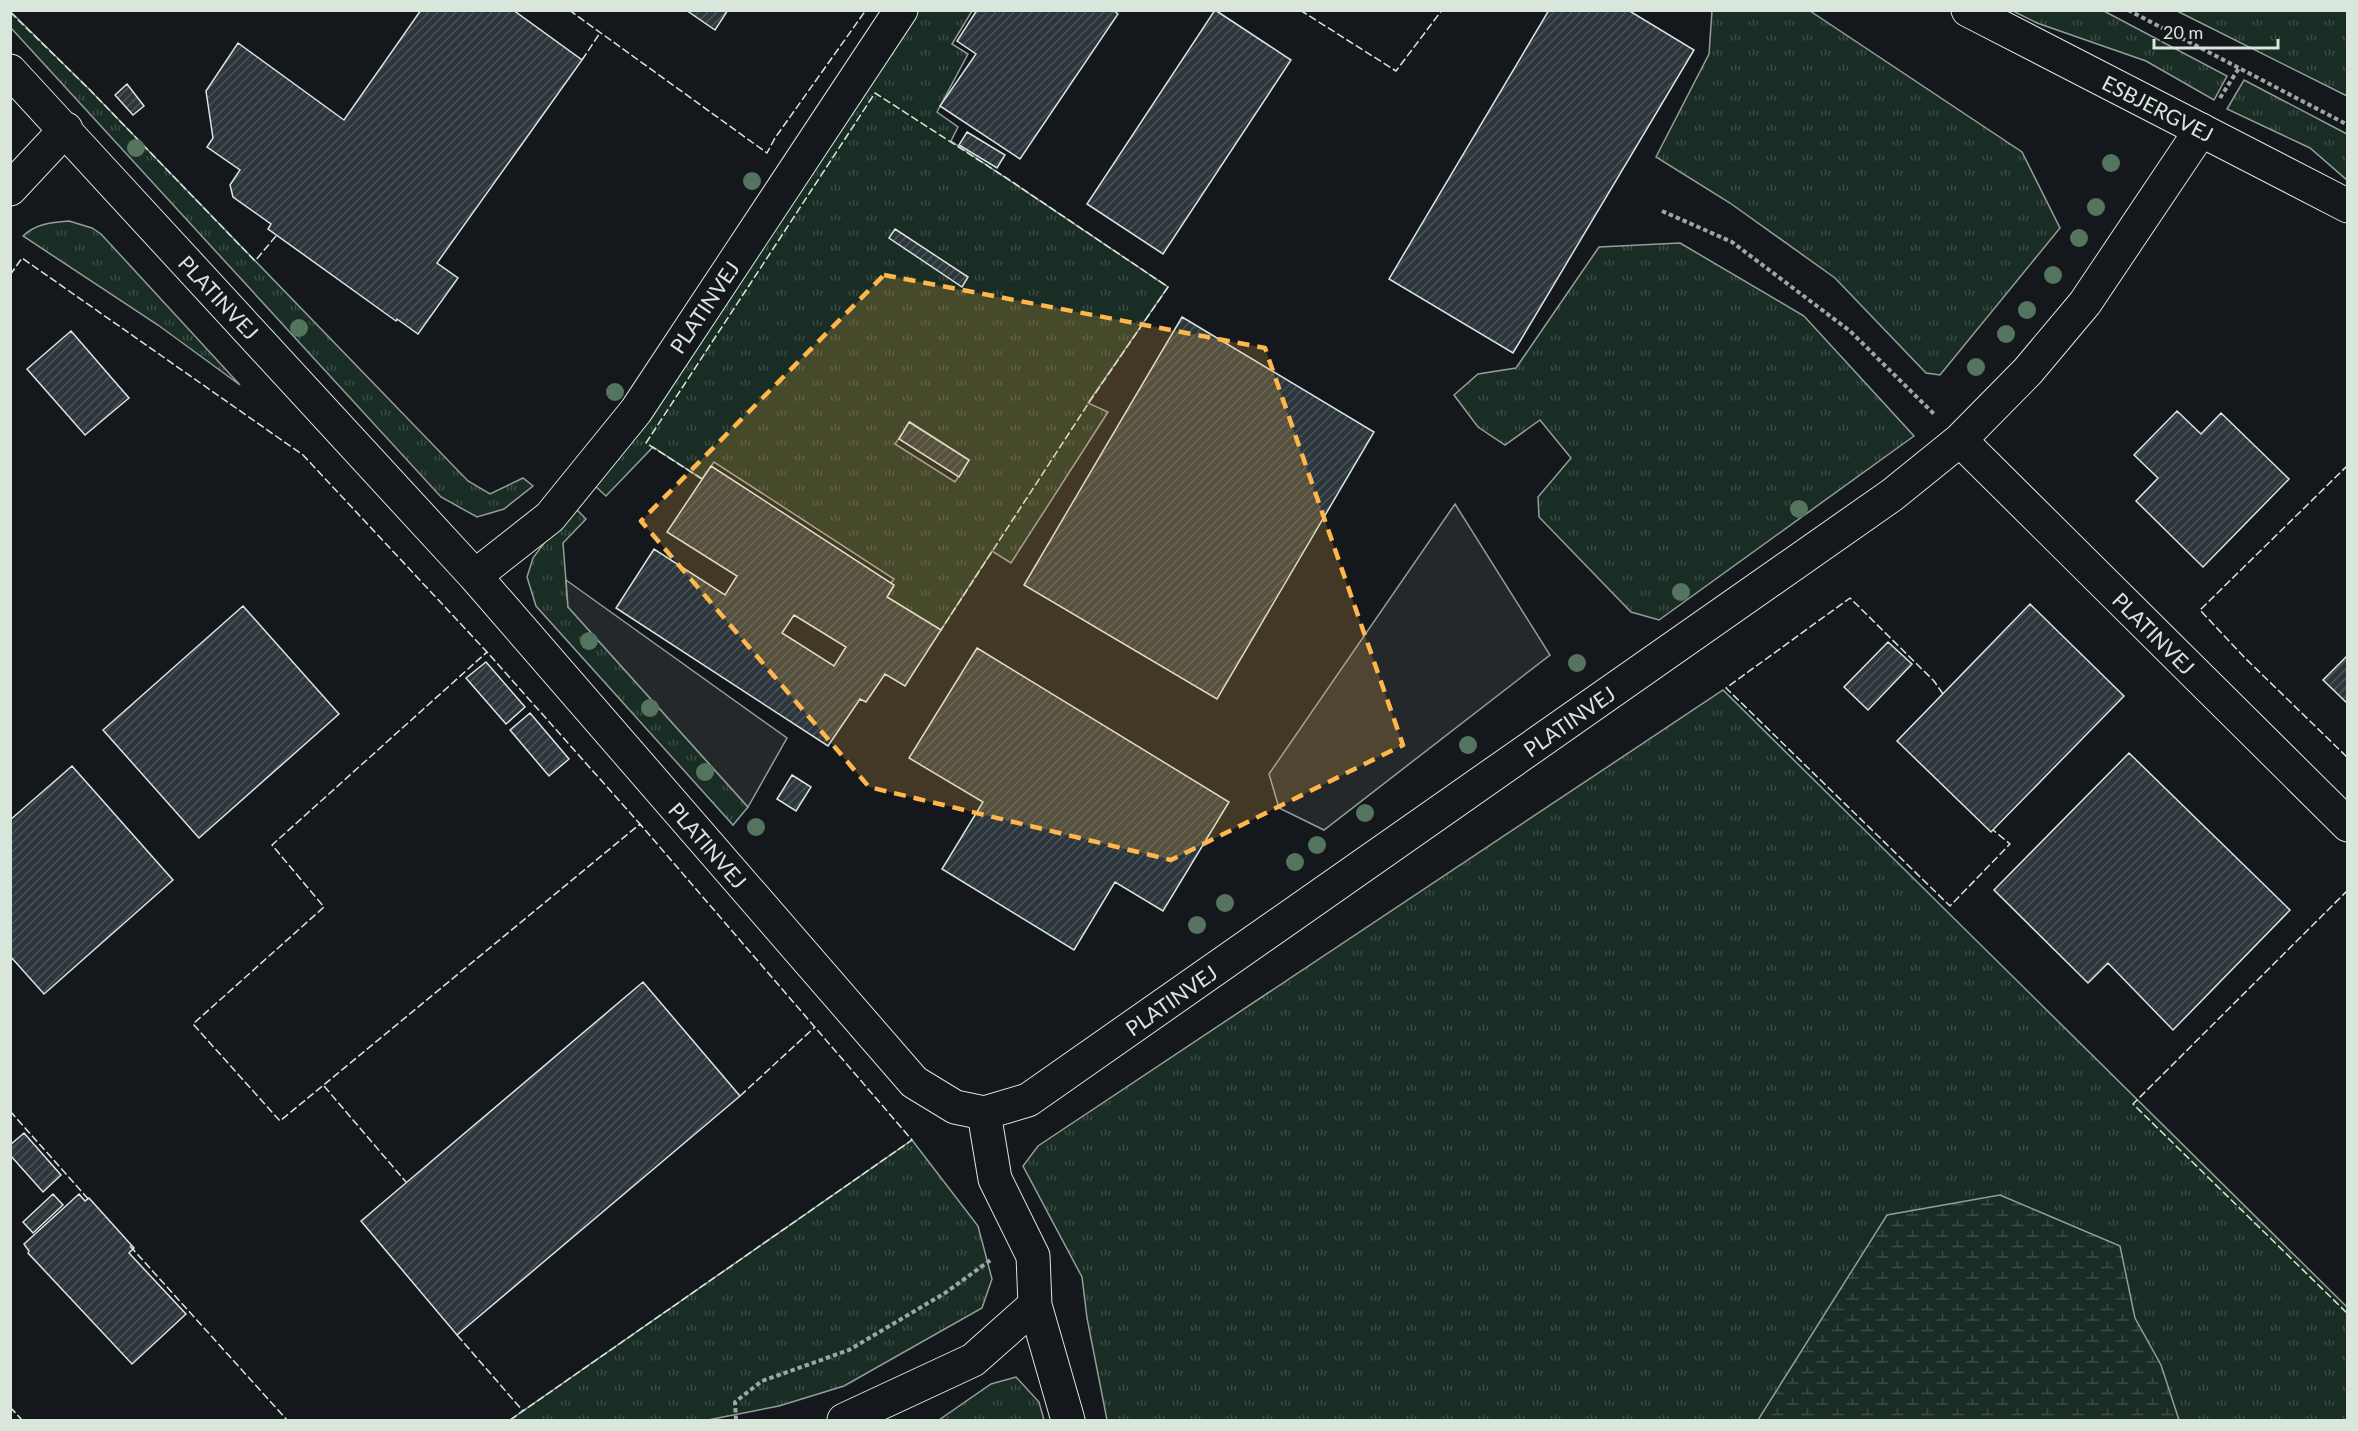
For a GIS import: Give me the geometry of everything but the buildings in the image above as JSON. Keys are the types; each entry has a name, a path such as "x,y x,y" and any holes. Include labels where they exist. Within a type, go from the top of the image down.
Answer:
{"street":[{"name":"PLATINVEJ","path":"475,576 550,517 636,411 901,10"},
{"name":"ESBJERGVEJ","path":"1968,10 2348,206"},
{"name":"PLATINVEJ","path":"10,71 66,129 475,576 914,1082 955,1107 984,1113 1028,1100 1882,501 1960,440 2028,371 2085,303 2201,130"},
{"path":"10,189 66,129"},
{"name":"PLATINVEJ","path":"1960,440 2348,825"},
{"path":"984,1113 995,1179 1033,1256 1035,1305 1068,1420"},
{"path":"844,1420 973,1360 1035,1305"}],"path":[{"path":"2128,10 2348,125"},
{"path":"1662,211 1732,242 1850,331 1960,440"},
{"path":"736,1420 735,1402 762,1381 849,1350 945,1293 986,1262 1027,1244"}],"highlighted area":[{"path":"884,275 1265,348 1403,745 1171,860 869,787 641,521"}],"green space":[{"path":"916,11 972,11 952,44 968,54 937,112 958,127 951,141 1168,287 1088,403 1108,412 1011,563 992,551 941,630 887,597 894,586 891,583 894,579 714,462 702,479 653,447 606,496 594,485","holes":["910,422 969,460 955,482 895,444"]},
{"path":"1712,11 1810,11 2022,152 2060,228 1940,375 1926,373 1835,278 1730,203 1656,157 1709,54"},
{"path":"2013,11 2104,11 2227,76 2214,100 2146,61 2037,23"},
{"path":"2177,11 2347,11 2347,96"},
{"path":"11,12 90,90 468,481 490,494 523,478 533,486 504,509 477,517 441,497 11,28"},
{"path":"2244,80 2347,134 2347,180 2310,148 2227,109"},
{"path":"69,221 92,228 101,234 240,385 158,325 23,236 39,226"},
{"path":"1680,243 1804,316 1914,436 1659,620 1631,612 1539,517 1538,497 1571,458 1540,420 1505,445 1478,427 1454,395 1478,374 1516,368 1599,247"},
{"path":"572,505 586,519 563,543 568,607 748,807 733,825 536,606 527,577 533,558"},
{"path":"1723,690 2347,1307 2347,1420 1107,1420 1087,1318 1082,1277 1023,1166 1038,1146"},
{"path":"912,1140 978,1226 992,1279 982,1308 844,1386 779,1406 708,1420 510,1420"},
{"path":"2000,1195 2120,1246 2135,1318 2161,1365 2179,1420 1758,1420 1887,1215"},
{"path":"1016,1377 1039,1402 1044,1420 939,1420 991,1384"}],"shaded area":[{"path":"1455,504 1550,655 1324,830 1279,808 1269,774"},
{"path":"566,580 787,738 748,807 568,607"}],"fence":[{"path":"569,10 767,153 775,138 866,10"},
{"path":"1300,10 1396,71 1442,10"},
{"path":"10,12 90,90 255,261 276,236"},
{"path":"582,60 600,33"},
{"path":"702,479 646,443 875,93 1168,287 1088,404 941,630"},
{"path":"10,275 22,258 303,455 487,652 640,824 280,1121 193,1024 324,907 272,845 487,652"},
{"path":"2348,465 2200,610 2245,658 2348,758"},
{"path":"1943,694 1934,681 1850,598 1726,688 1950,906 2010,844 1993,830"},
{"path":"510,1420 912,1140 640,824"},
{"path":"2348,890 2133,1104 2348,1314"},
{"path":"740,1096 815,1027"},
{"path":"324,1086 406,1182"},
{"path":"10,1111 90,1201"},
{"path":"130,1246 287,1420"},
{"path":"457,1335 523,1411"},
{"path":"10,1407 22,1420"}]}
